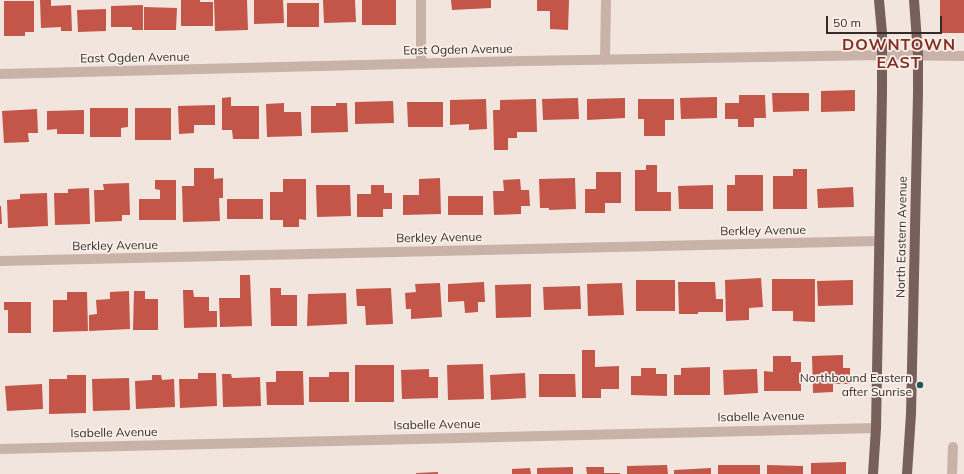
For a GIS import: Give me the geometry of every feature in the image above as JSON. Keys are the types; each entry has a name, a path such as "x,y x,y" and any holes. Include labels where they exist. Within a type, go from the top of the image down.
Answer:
{"main road":[{"name":"North Eastern Avenue","path":"872,474 876,428 882,55 878,0"},
{"name":"North Eastern Avenue","path":"907,474 911,407 918,55 914,0"}],"street":[{"path":"421,0 421,64"},
{"path":"605,60 606,0"},
{"name":"East Ogden Avenue","path":"0,74 605,60 882,55 964,56"},
{"name":"Berkley Avenue","path":"0,262 879,241"},
{"name":"Isabelle Avenue","path":"0,448 876,428"},
{"path":"952,474 954,447"}],"building":[{"path":"40,0 51,0 51,6 71,5 72,31 61,31 61,27 41,28"},
{"path":"181,0 213,2 213,26 181,26"},
{"path":"214,0 247,0 248,30 215,31"},
{"path":"254,0 283,0 284,23 254,24"},
{"path":"323,0 355,0 356,22 324,23"},
{"path":"362,0 396,0 396,25 362,25"},
{"path":"451,0 491,0 491,8 452,10"},
{"path":"537,0 569,0 568,30 550,29 550,11 537,11"},
{"path":"940,0 964,0 964,33 940,33"},
{"path":"4,1 34,1 34,32 25,32 25,36 4,36"},
{"path":"287,3 319,3 319,27 287,27"},
{"path":"143,5 143,30 132,30 132,27 111,27 111,6"},
{"path":"144,7 177,8 176,30 144,30"},
{"path":"106,9 106,31 78,32 77,10"},
{"path":"855,90 855,111 821,112 821,91"},
{"path":"772,93 809,93 809,111 773,112"},
{"path":"739,95 765,95 766,118 754,118 754,127 738,127 738,119 725,119 725,103 739,103"},
{"path":"231,97 231,106 259,106 259,139 233,139 232,130 222,130 222,98"},
{"path":"717,97 717,118 681,119 680,98"},
{"path":"578,98 579,119 543,120 542,99"},
{"path":"625,98 625,118 587,120 587,99"},
{"path":"486,99 487,129 469,130 469,124 450,125 450,100"},
{"path":"536,99 537,132 517,132 517,138 508,138 508,150 494,150 493,110 500,110 500,100"},
{"path":"638,99 674,99 674,120 665,120 665,136 644,136 644,119 638,119"},
{"path":"393,101 394,123 355,124 355,102"},
{"path":"407,102 443,102 443,127 408,127"},
{"path":"284,103 284,112 301,112 302,136 267,137 266,104"},
{"path":"336,103 347,103 348,132 311,133 311,106 336,106"},
{"path":"215,105 215,125 194,125 194,133 179,134 178,106"},
{"path":"90,108 128,108 128,127 121,128 121,137 90,137"},
{"path":"135,108 171,108 171,140 135,140"},
{"path":"37,109 38,133 28,133 29,142 4,143 2,111"},
{"path":"84,110 84,134 57,134 57,129 47,130 47,111"},
{"path":"646,165 657,165 657,192 671,192 671,211 635,211 635,170 646,170"},
{"path":"194,168 214,168 214,179 223,178 223,198 219,198 220,221 183,222 182,186 194,186"},
{"path":"793,169 807,169 807,209 773,209 773,176 793,176"},
{"path":"596,172 621,172 621,203 605,203 605,213 585,213 585,189 596,189"},
{"path":"735,175 763,175 763,211 727,211 727,185 735,185"},
{"path":"440,178 441,214 403,215 403,195 419,195 419,179"},
{"path":"575,178 576,209 549,210 549,208 540,208 539,179"},
{"path":"283,179 306,179 306,220 299,219 299,227 283,227 283,220 270,220 270,192 283,192"},
{"path":"520,179 521,190 529,190 530,206 521,206 521,214 494,215 493,191 504,191 503,180"},
{"path":"155,180 176,180 176,220 139,220 139,199 160,199 160,190 155,189"},
{"path":"129,183 130,215 122,215 122,221 95,222 94,190 104,190 103,184"},
{"path":"316,185 350,185 351,216 317,217"},
{"path":"371,185 384,185 384,193 392,193 392,209 383,209 383,217 357,217 357,194 371,194"},
{"path":"713,185 713,209 679,209 678,186"},
{"path":"853,187 854,207 818,208 817,189"},
{"path":"89,188 90,224 55,225 54,193 68,193 68,189"},
{"path":"47,193 48,226 8,228 7,200 20,199 20,194"},
{"path":"448,196 483,196 483,215 448,215"},
{"path":"227,199 263,199 263,219 227,219"},
{"path":"1,206 2,224 0,224"},
{"path":"240,275 250,275 252,326 220,327 219,298 240,298"},
{"path":"761,278 763,307 749,308 749,320 726,321 725,280"},
{"path":"772,279 815,279 815,322 793,321 793,311 772,311"},
{"path":"636,280 675,280 675,311 636,311"},
{"path":"853,280 853,305 818,306 817,281"},
{"path":"484,282 485,302 478,302 478,312 465,313 464,301 448,302 448,284"},
{"path":"678,282 715,282 716,299 723,299 723,312 679,314"},
{"path":"440,283 442,317 411,319 411,309 406,309 405,293 416,292 415,284"},
{"path":"622,283 624,315 588,316 587,284"},
{"path":"531,284 531,317 496,318 495,285"},
{"path":"580,286 581,309 544,310 543,287"},
{"path":"270,288 281,288 281,295 297,295 297,326 271,326"},
{"path":"391,288 393,324 366,325 365,306 357,306 356,289"},
{"path":"183,290 193,290 194,297 209,297 209,311 217,311 217,327 184,328"},
{"path":"129,291 130,329 89,331 89,315 97,314 96,300 110,299 110,292"},
{"path":"134,291 145,291 145,299 158,299 158,330 133,330"},
{"path":"67,292 87,292 88,331 53,332 53,300 67,300"},
{"path":"346,293 347,324 307,326 308,294"},
{"path":"4,302 31,302 31,333 8,333 8,310 4,310"},
{"path":"582,350 595,350 595,367 619,366 619,389 601,389 601,398 582,398"},
{"path":"843,355 843,368 850,368 850,384 833,384 833,392 813,393 812,356"},
{"path":"773,356 791,356 791,362 801,362 801,391 764,391 764,371 773,372"},
{"path":"483,364 484,399 448,400 447,365"},
{"path":"355,365 394,365 394,402 355,402"},
{"path":"710,367 710,395 674,395 674,375 681,375 681,368"},
{"path":"641,368 656,368 656,374 667,374 667,396 631,395 631,376 641,376"},
{"path":"429,369 429,377 438,377 438,398 402,399 401,370"},
{"path":"757,369 758,393 724,395 723,370"},
{"path":"276,371 303,371 304,405 267,405 266,382 276,382"},
{"path":"329,372 349,372 349,402 309,402 309,377 329,377"},
{"path":"198,373 216,373 217,406 180,408 179,379 198,379"},
{"path":"525,373 526,398 491,400 490,375"},
{"path":"222,374 231,374 232,378 260,377 261,406 223,407"},
{"path":"539,374 575,374 576,397 539,397"},
{"path":"67,375 86,375 86,413 49,414 49,379 67,379"},
{"path":"152,375 161,375 162,380 174,379 175,407 136,409 135,381 152,380"},
{"path":"129,378 130,410 93,411 92,379"},
{"path":"42,384 43,409 7,411 5,386"},
{"path":"846,462 846,474 811,474 811,463"},
{"path":"667,465 668,474 627,474 627,466"},
{"path":"718,465 760,465 760,474 718,474"},
{"path":"767,465 803,466 803,474 767,474"},
{"path":"573,467 573,474 537,474 537,468"},
{"path":"586,467 604,467 604,473 620,474 587,474"},
{"path":"530,468 531,474 512,474 512,469"},
{"path":"711,468 711,474 674,474 674,470"},
{"path":"438,472 438,474 416,474 416,473"}],"place":[{"name":"Northbound Eastern after Sunrise","path":"920,385"}],"district":[{"name":"DOWNTOWN EAST","path":"899,54"}]}
